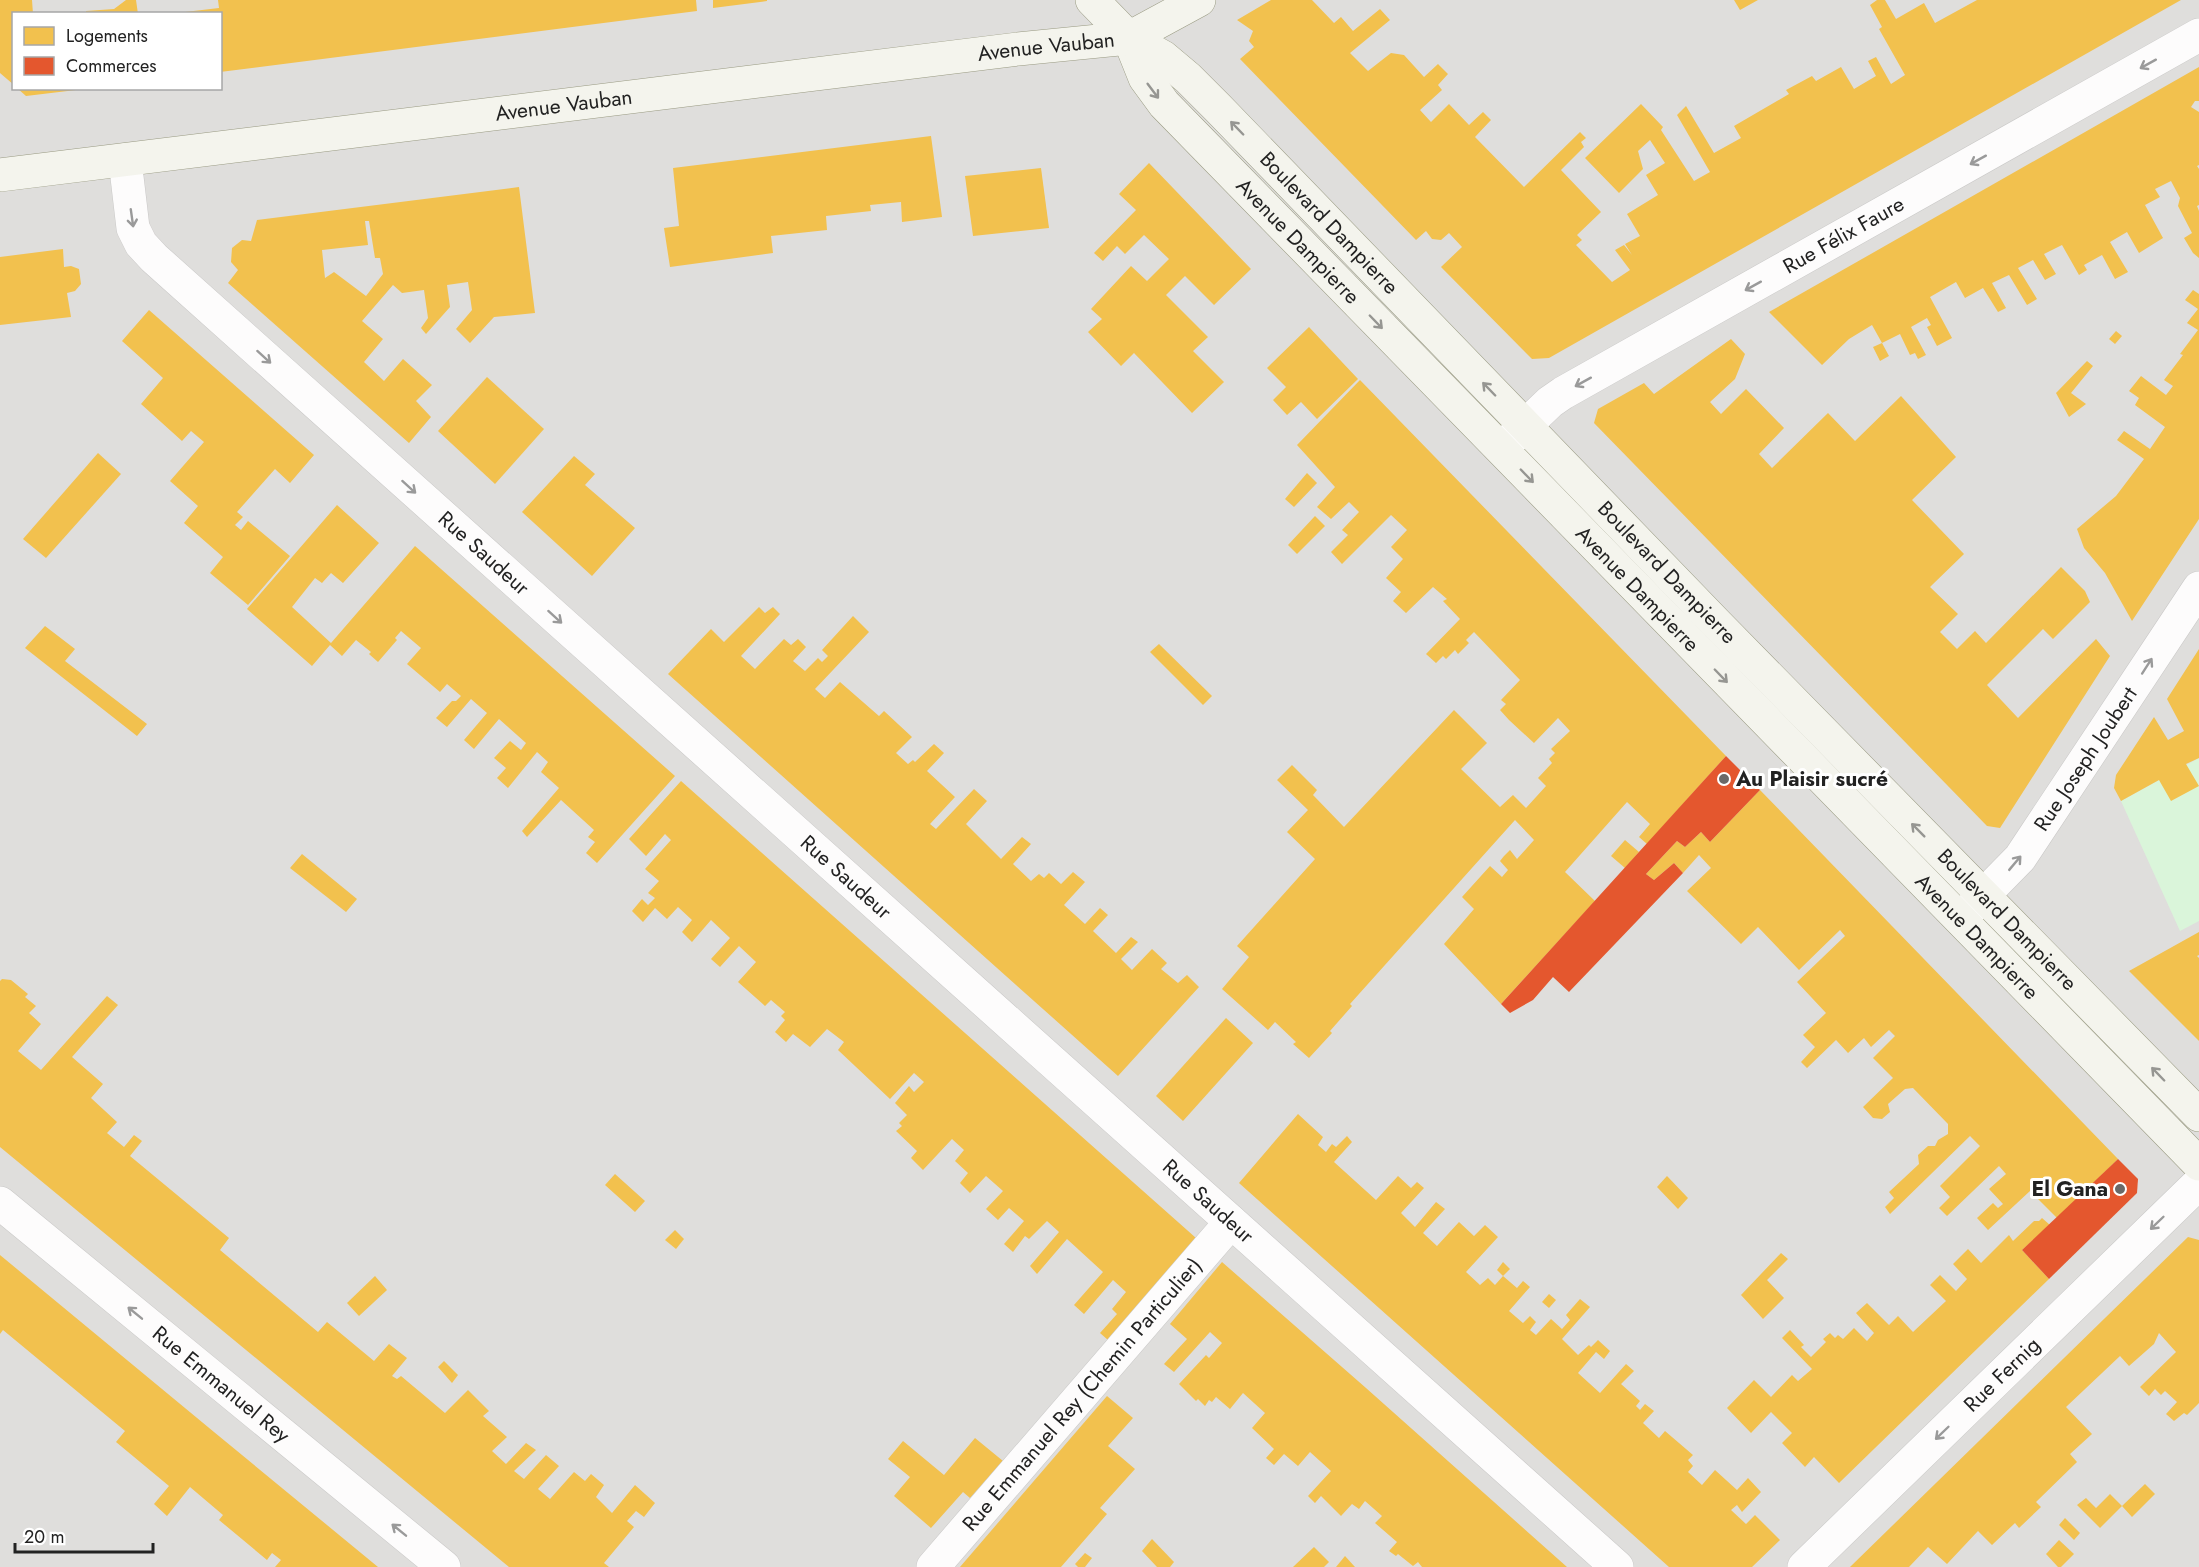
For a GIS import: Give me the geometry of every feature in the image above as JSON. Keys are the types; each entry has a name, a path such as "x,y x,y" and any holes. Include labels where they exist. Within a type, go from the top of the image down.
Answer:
{"main road":[{"name":"Avenue Dampierre","path":"1092,0 1129,38 1144,78 1164,104 2199,1164"},
{"path":"1129,38 1199,0"},
{"name":"Avenue Vauban","path":"0,175 1018,49 1129,38"},
{"name":"Boulevard Dampierre","path":"1129,38 1163,57 1196,86 1983,896 2199,1115"}],"street":[{"name":"Rue Félix Faure","path":"1501,449 1563,393 2199,35"},
{"name":"Rue Saudeur","path":"125,160 133,228 141,244 154,258 1617,1567"},
{"name":"Rue Joseph Joubert","path":"1959,920 2006,874 2026,849 2199,588"},
{"name":"Rue Fernig","path":"1804,1567 2199,1183"},
{"name":"Rue Emmanuel Rey","path":"0,1203 444,1567"},
{"name":"Rue Emmanuel Rey (Chemin Particulier)","path":"933,1567 1231,1222"}],"shaded area":[{"path":"0,0 2199,0 2199,1567 0,1567"}],"green space":[{"path":"2199,758 2199,921 2180,931 2121,801"}],"building: Logements":[{"path":"0,0 32,0 33,12 12,12 12,83 0,73"},
{"path":"126,0 136,0 138,12 86,12 86,11 114,9"},
{"path":"218,0 696,0 697,11 222,72 222,12 185,12 219,8"},
{"path":"713,0 767,0 767,1 713,8"},
{"path":"1271,0 1312,0 1334,23 1341,17 1353,31 1380,9 1390,20 1350,53 1368,71 1391,53 1404,55 1424,77 1438,64 1448,74 1438,85 1442,90 1420,110 1431,122 1449,104 1469,125 1483,112 1491,120 1475,137 1524,187 1580,132 1586,138 1581,142 1584,147 1561,170 1601,212 1577,235 1582,240 1576,245 1612,282 1630,270 1615,250 1624,245 1632,255 1625,244 1640,236 1627,214 1658,195 1646,175 1665,163 1650,140 1638,151 1643,169 1619,193 1585,158 1641,104 1663,127 1661,130 1694,181 1710,172 1677,115 1686,106 1714,153 1741,138 1734,126 1789,94 1786,90 1812,76 1816,81 1841,67 1854,89 1876,76 1868,61 1876,57 1891,84 1905,75 1879,29 1882,27 1870,5 1877,0 1885,0 1896,19 1924,3 1935,23 1977,0 2181,0 1549,358 1532,359 1441,267 1462,247 1449,233 1441,240 1432,239 1426,231 1416,240 1240,59 1254,47 1249,41 1253,31 1237,20"},
{"path":"1734,0 1758,0 1740,10"},
{"path":"2199,67 2199,101 2195,101 2191,107 2199,112 2199,165 2197,166 2199,169 2199,205 2197,206 2199,211 2199,258 2184,238 2192,233 2178,206 2180,198 2171,181 2155,189 2160,197 2145,205 2163,238 2139,253 2127,232 2110,242 2128,272 2115,279 2102,255 2084,265 2087,270 2079,275 2062,245 2044,254 2056,274 2045,280 2033,260 2018,268 2037,299 2027,305 2009,275 1992,283 2006,308 1998,312 1983,288 1965,298 1956,282 1930,297 1952,338 1937,346 1927,327 1931,325 1927,318 1911,327 1926,355 1918,359 1915,353 1910,355 1900,334 1882,343 1872,325 1849,339 1822,365 1769,312"},
{"path":"19,90 76,90 26,96"},
{"path":"931,136 942,217 902,222 901,202 870,205 871,211 826,216 827,230 771,236 773,253 670,267 664,228 679,226 673,168"},
{"path":"1149,163 1251,269 1214,305 1185,276 1166,295 1208,337 1193,351 1224,382 1192,413 1134,353 1121,366 1088,332 1102,319 1091,309 1131,266 1147,281 1169,259 1144,235 1125,254 1117,246 1103,261 1094,253 1136,210 1119,194"},
{"path":"1041,168 1049,228 973,236 965,176"},
{"path":"519,187 535,313 494,317 470,343 456,329 472,310 468,282 447,285 450,307 426,334 421,328 428,318 424,290 402,293 393,285 362,321 383,339 364,362 384,381 403,359 432,385 416,401 431,417 409,443 228,283 238,270 231,262 232,248 242,240 251,241 257,220","holes":["365,221 369,221 375,258 380,258 383,274 366,296 334,272 325,278 322,250 368,245"]},
{"path":"63,249 64,267 71,266 79,269 81,284 75,291 67,293 71,317 0,325 0,257"},
{"path":"2193,290 2199,294 2199,519 2132,621 2105,573 2084,548 2077,529 2116,496 2144,459 2117,440 2124,431 2150,449 2165,427 2135,405 2139,398 2129,391 2141,376 2166,395 2173,386 2164,380 2198,330 2187,323 2198,309 2185,300"},
{"path":"149,310 314,455 290,483 275,469 237,512 243,517 235,525 241,530 248,521 290,556 248,605 210,573 223,557 184,523 198,506 170,481 204,442 191,431 182,441 141,404 163,378 122,341"},
{"path":"1309,327 1358,379 1317,419 1301,402 1287,415 1273,400 1286,387 1267,368"},
{"path":"2116,331 2122,336 2115,344 2109,339"},
{"path":"1731,339 1745,354 1735,379 1710,402 1721,414 1746,389 1784,428 1759,454 1772,468 1828,413 1855,441 1901,396 1956,457 1912,500 1964,554 1930,587 1958,614 1940,632 1957,649 1975,631 1986,643 2061,567 2085,591 2090,602 2053,639 2043,629 1987,685 2018,718 2096,639 2110,656 2000,828 1987,826 1594,423 1598,409 1644,383 1654,394"},
{"path":"1882,343 1889,356 1880,361 1873,347"},
{"path":"2087,361 2093,366 2071,393 2086,404 2069,417 2056,393"},
{"path":"487,377 544,429 495,484 438,431"},
{"path":"1360,380 1726,756 1647,844 1639,837 1650,824 1627,802 1565,872 1595,901 1501,1004 1444,944 1474,909 1462,897 1490,866 1502,877 1508,870 1500,861 1504,856 1510,850 1517,859 1534,840 1515,820 1350,1004 1352,1006 1330,1031 1332,1033 1309,1058 1293,1044 1296,1042 1275,1022 1268,1030 1222,989 1249,957 1237,946 1315,859 1287,832 1308,810 1277,780 1292,765 1317,790 1313,795 1344,827 1454,710 1487,743 1461,769 1500,807 1513,795 1526,808 1546,786 1538,778 1552,763 1549,759 1555,753 1551,749 1570,731 1558,718 1534,743 1509,720 1500,710 1506,704 1501,700 1520,680 1474,632 1466,640 1469,643 1458,654 1455,650 1446,659 1443,656 1436,663 1426,654 1460,619 1443,601 1447,599 1433,587 1406,613 1393,601 1401,592 1386,578 1403,559 1391,547 1407,530 1391,515 1342,564 1331,552 1348,535 1342,530 1359,512 1349,502 1331,519 1317,507 1335,487 1297,445"},
{"path":"98,453 121,474 46,558 23,539"},
{"path":"574,456 595,474 585,485 635,528 592,576 522,512"},
{"path":"1307,473 1317,483 1294,507 1285,499"},
{"path":"337,505 379,543 343,583 331,573 322,583 315,578 292,607 331,643 415,546 675,776 597,863 586,853 595,842 588,837 594,830 561,800 527,837 522,831 559,788 541,772 548,762 537,752 508,788 497,778 506,768 494,758 510,741 521,750 526,743 499,719 474,749 464,740 487,713 471,699 447,727 436,718 452,701 456,701 461,696 447,684 440,692 407,664 421,648 401,631 395,638 397,640 378,662 369,654 371,652 356,640 342,656 330,645 312,666 247,609"},
{"path":"1315,516 1325,526 1297,554 1288,545"},
{"path":"759,607 765,613 773,607 780,614 741,656 755,669 784,639 791,645 798,639 806,647 793,661 805,671 818,658 822,662 828,656 822,650 853,616 869,632 815,689 825,698 840,682 879,716 884,711 912,737 896,753 908,764 913,760 915,762 934,744 944,753 927,771 955,797 930,824 936,829 974,789 987,801 966,824 1001,859 1022,837 1031,844 1013,864 1031,881 1039,874 1044,878 1049,873 1061,884 1073,872 1085,882 1064,905 1085,924 1100,908 1108,915 1093,931 1116,953 1131,937 1138,942 1121,959 1132,970 1152,949 1167,963 1161,969 1178,983 1187,975 1199,987 1118,1076 668,674 711,629 724,642"},
{"path":"45,626 75,649 65,661 147,724 137,736 25,648"},
{"path":"1159,644 1212,696 1203,705 1150,652"},
{"path":"2199,649 2199,758 2186,764 2199,786 2171,801 2159,780 2121,801 2114,788 2116,775 2154,717 2168,740 2184,731 2167,699"},
{"path":"681,781 1196,1238 1108,1340 1100,1333 1117,1314 1112,1309 1126,1292 1113,1280 1084,1314 1074,1305 1103,1272 1067,1239 1037,1274 1030,1266 1059,1232 1047,1221 1029,1239 1025,1236 1013,1252 1004,1244 1024,1221 1009,1208 998,1220 986,1209 1003,1191 986,1176 970,1193 960,1183 968,1173 955,1161 964,1150 952,1139 923,1170 911,1158 917,1151 896,1131 902,1126 899,1123 907,1115 895,1103 909,1086 914,1092 924,1082 914,1073 890,1099 838,1050 844,1042 827,1029 810,1047 793,1034 786,1042 775,1032 785,1020 781,1016 785,1012 771,1000 765,1006 738,982 756,962 739,946 720,967 711,959 730,938 711,920 692,942 682,932 692,920 678,907 667,919 655,908 643,922 632,911 642,899 648,905 655,898 648,893 659,881 645,869 671,840 665,834 646,856 629,839"},
{"path":"1760,790 2118,1159 2057,1218 2030,1191 1988,1230 1977,1218 1993,1203 1998,1208 2003,1204 1989,1189 2006,1174 1999,1166 1947,1216 1939,1208 1950,1197 1940,1186 1980,1146 1970,1136 1890,1214 1885,1207 1894,1198 1889,1192 1919,1164 1918,1155 1928,1146 1935,1146 1938,1140 1948,1134 1948,1124 1913,1088 1905,1089 1888,1104 1890,1112 1882,1119 1873,1118 1863,1107 1893,1078 1873,1058 1895,1036 1889,1030 1871,1047 1864,1038 1848,1053 1836,1040 1807,1068 1801,1062 1815,1047 1803,1035 1826,1013 1797,982 1845,936 1840,930 1799,970 1758,927 1741,944 1687,891 1711,868 1699,855 1683,873 1674,863 1654,880 1646,874 1677,841 1685,847 1701,832 1710,842"},
{"path":"1625,840 1639,852 1625,868 1611,856"},
{"path":"302,854 357,899 346,912 290,868"},
{"path":"2199,932 2199,955 2197,956 2199,958 2199,1041 2129,971"},
{"path":"2,979 11,980 28,994 25,997 36,1006 29,1013 41,1024 18,1051 41,1070 107,996 118,1005 72,1057 103,1084 91,1098 117,1122 107,1133 124,1147 134,1135 142,1141 130,1156 229,1238 220,1250 318,1332 327,1322 374,1361 389,1344 407,1358 392,1376 397,1379 401,1376 445,1413 468,1390 489,1411 483,1416 507,1437 492,1451 506,1464 526,1443 536,1450 514,1471 524,1479 546,1455 559,1466 538,1489 550,1499 574,1472 585,1481 591,1474 604,1485 596,1497 612,1513 635,1485 655,1503 644,1517 636,1511 627,1521 634,1527 604,1563 609,1567 509,1567 0,1147 0,981"},
{"path":"1226,1018 1253,1043 1183,1121 1156,1096"},
{"path":"1298,1114 1323,1137 1318,1145 1326,1152 1332,1144 1336,1147 1347,1136 1352,1142 1334,1162 1376,1200 1398,1176 1411,1188 1417,1182 1424,1188 1401,1213 1415,1227 1436,1202 1445,1209 1423,1233 1437,1246 1459,1222 1474,1236 1485,1225 1498,1237 1466,1272 1480,1285 1488,1278 1495,1285 1503,1276 1517,1288 1523,1281 1530,1287 1509,1311 1523,1323 1530,1316 1536,1322 1530,1330 1536,1335 1551,1319 1562,1329 1570,1320 1566,1315 1580,1299 1590,1307 1562,1339 1578,1355 1598,1340 1610,1351 1604,1359 1596,1352 1578,1373 1600,1393 1626,1364 1634,1371 1621,1384 1640,1401 1636,1406 1640,1410 1645,1404 1654,1411 1643,1423 1659,1438 1665,1431 1693,1455 1688,1460 1693,1466 1688,1472 1702,1485 1715,1470 1737,1490 1748,1478 1761,1492 1742,1512 1737,1505 1731,1510 1746,1524 1755,1515 1780,1540 1752,1567 1669,1567 1239,1183"},
{"path":"615,1174 645,1201 635,1212 605,1185"},
{"path":"1667,1176 1688,1198 1678,1209 1657,1187"},
{"path":"2042,1218 2050,1225 2022,1250 2049,1279 1839,1483 1814,1457 1805,1467 1782,1443 1792,1433 1771,1412 1751,1433 1727,1408 1754,1380 1771,1397 1792,1375 1798,1381 1812,1369 1782,1338 1790,1330 1804,1345 1801,1347 1811,1357 1826,1342 1823,1339 1830,1333 1835,1338 1838,1335 1843,1339 1854,1328 1867,1341 1874,1333 1856,1313 1867,1303 1889,1325 1898,1316 1913,1332 1946,1301 1930,1285 1940,1275 1956,1291 1967,1279 1953,1264 1968,1249 1981,1263 2009,1235 2013,1241 2034,1221"},
{"path":"675,1230 684,1239 676,1249 665,1240"},
{"path":"2188,1237 2199,1240 2199,1403 2187,1415 2184,1413 2174,1421 2166,1414 2177,1402 2165,1391 2161,1395 2155,1389 2149,1396 2140,1387 2176,1352 2159,1333 2154,1344 2129,1366 2120,1356 2066,1407 2092,1434 2070,1454 2077,1462 2036,1502 2041,1507 2019,1528 2015,1523 1992,1545 1978,1531 1947,1564 1928,1547 1909,1567 1850,1567"},
{"path":"1781,1253 1788,1259 1767,1280 1784,1298 1763,1319 1741,1295"},
{"path":"0,1255 378,1567 275,1567 281,1560 272,1553 267,1560 219,1520 223,1515 190,1487 167,1516 154,1504 169,1486 116,1442 125,1431 3,1330 0,1334"},
{"path":"1222,1262 1567,1567 1422,1567 1418,1562 1413,1566 1398,1554 1396,1556 1389,1551 1397,1542 1375,1523 1382,1516 1365,1501 1359,1509 1352,1504 1341,1516 1321,1496 1315,1503 1308,1496 1331,1471 1310,1452 1298,1466 1284,1454 1274,1465 1266,1458 1274,1449 1252,1428 1265,1413 1243,1393 1230,1409 1216,1397 1212,1402 1209,1400 1205,1406 1198,1399 1196,1401 1179,1384 1206,1355 1209,1358 1222,1343 1210,1332 1174,1372 1164,1364 1187,1339 1170,1324"},
{"path":"1503,1262 1510,1269 1503,1276 1497,1270"},
{"path":"375,1276 387,1290 359,1316 347,1303"},
{"path":"1549,1294 1556,1300 1549,1308 1542,1302"},
{"path":"444,1361 458,1375 452,1383 438,1367"},
{"path":"1107,1396 1133,1418 1108,1446 1135,1469 1100,1508 1107,1514 1061,1567 960,1567"},
{"path":"975,1438 1003,1461 970,1498 963,1492 931,1528 894,1496 910,1477 888,1459 903,1441 944,1475"},
{"path":"2145,1484 2155,1494 2132,1517 2122,1506"},
{"path":"2110,1494 2122,1506 2100,1528 2077,1505 2086,1498 2096,1508"},
{"path":"2065,1518 2080,1533 2074,1540 2059,1525"},
{"path":"1152,1539 1174,1562 1170,1567 1157,1567 1142,1551"},
{"path":"2059,1540 2074,1554 2061,1567 2058,1567 2046,1554"},
{"path":"1314,1547 1329,1562 1324,1567 1293,1567"},
{"path":"1085,1553 1092,1558 1085,1567 1078,1567 1075,1564"},
{"path":"1345,1556 1355,1567 1336,1567"}],"building: Commerces":[{"path":"1726,756 1760,790 1710,842 1701,832 1685,847 1677,841 1646,874 1654,880 1674,863 1683,873 1569,992 1553,977 1533,1000 1510,1013 1501,1004"},
{"path":"2118,1159 2138,1179 2137,1193 2049,1279 2022,1250"}],"place":[{"name":"Au Plaisir sucré","path":"1724,779"},
{"name":"El Gana","path":"2120,1189"}]}
